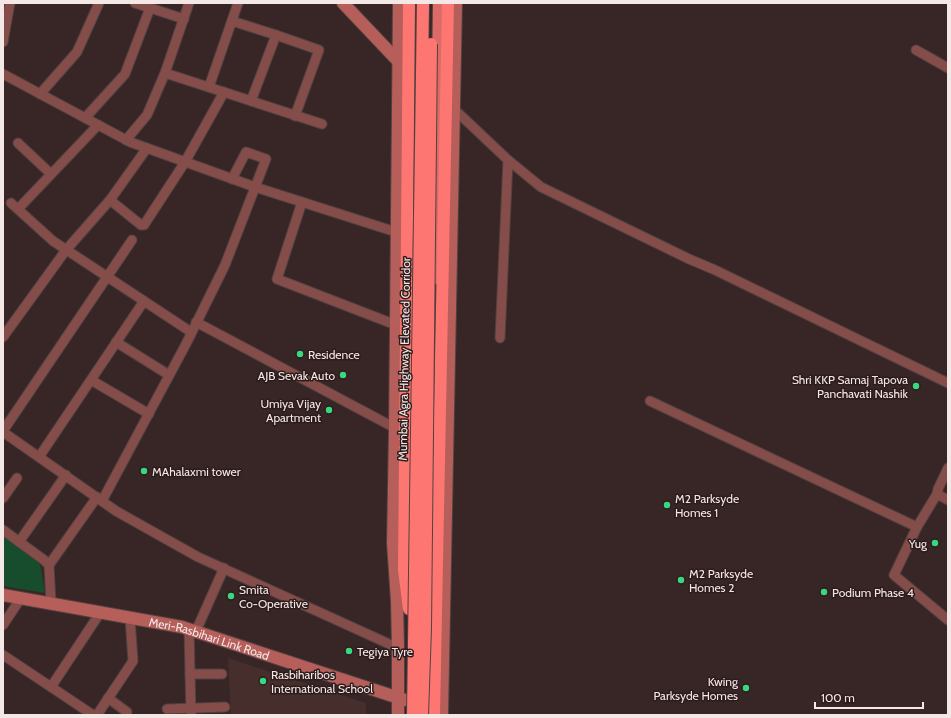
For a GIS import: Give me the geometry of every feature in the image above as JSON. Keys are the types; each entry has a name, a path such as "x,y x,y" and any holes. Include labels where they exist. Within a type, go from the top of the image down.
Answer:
{"highway":[{"path":"409,3 404,570 409,609"},
{"name":"Mumbai Agra Highway Elevated Corridor","path":"413,715 423,3"},
{"name":"Mumbai Agra Highway Elevated Corridor","path":"431,3 425,628 435,713"},
{"path":"435,713 448,3"}],"main road":[{"path":"407,715 403,699 409,609 414,3"},
{"path":"435,713 439,3"}],"street":[{"path":"3,42 10,3"},
{"path":"40,94 77,52 99,3"},
{"path":"135,3 184,19"},
{"path":"126,140 147,116 165,73 189,3"},
{"path":"209,87 238,3"},
{"path":"344,3 398,61"},
{"path":"398,715 403,699 398,648 397,601 393,543 399,3"},
{"path":"435,713 456,3"},
{"path":"85,118 125,74 150,8"},
{"path":"232,21 319,50 295,116"},
{"path":"251,101 276,35"},
{"path":"916,50 948,68"},
{"path":"165,73 322,124"},
{"path":"3,74 126,140 255,187 396,232"},
{"path":"110,200 141,225 144,225 185,162 224,92"},
{"path":"454,109 508,160 541,187 948,383"},
{"path":"98,125 51,174 14,206 53,241 192,332"},
{"path":"18,143 51,174"},
{"path":"3,337 66,250 110,200 147,148"},
{"path":"48,565 99,499 149,414 225,265 266,159 246,152 232,179"},
{"path":"500,338 508,160"},
{"path":"302,202 277,279 396,325"},
{"path":"132,240 3,432 124,516 164,538 198,556 398,648"},
{"path":"39,457 144,301"},
{"path":"196,322 395,428"},
{"path":"116,342 169,376"},
{"path":"91,380 149,414"},
{"path":"650,401 917,526"},
{"path":"948,468 938,489 938,494 917,526 894,576 948,620"},
{"path":"19,542 66,475"},
{"path":"3,498 17,478"},
{"path":"938,494 948,500"},
{"path":"3,530 44,560 48,565 51,603"},
{"path":"191,711 190,674 193,630 224,568"},
{"name":"Meri-Rasbihari Link Road","path":"3,595 193,630 403,699 435,713"},
{"path":"3,625 21,598"},
{"path":"51,687 100,613"},
{"path":"97,715 133,660 130,618"},
{"path":"3,655 93,715"},
{"path":"190,674 222,674"},
{"path":"108,698 127,712"},
{"path":"167,709 191,711 225,707"}],"shaded area":[{"name":"Rasbiharibos International School","path":"228,658 366,703 366,715 231,715"}],"green space":[{"path":"3,534 40,564 45,593 3,586"}],"place":[{"name":"Residence","path":"300,354"},
{"name":"AJB Sevak Auto","path":"343,375"},
{"name":"Shri KKP Samaj Tapova Panchavati Nashik","path":"916,386"},
{"name":"Umiya Vijay Apartment","path":"329,410"},
{"name":"MAhalaxmi tower","path":"144,471"},
{"name":"M2 Parksyde Homes 1","path":"667,505"},
{"name":"Yug","path":"935,543"},
{"name":"M2 Parksyde Homes 2","path":"681,580"},
{"name":"Podium Phase 4","path":"824,592"},
{"name":"Smita Co-Operative","path":"231,596"},
{"name":"Tegiya Tyre","path":"349,651"},
{"name":"Rasbiharibos International School","path":"263,681"},
{"name":"Kwing Parksyde Homes","path":"746,688"}]}
